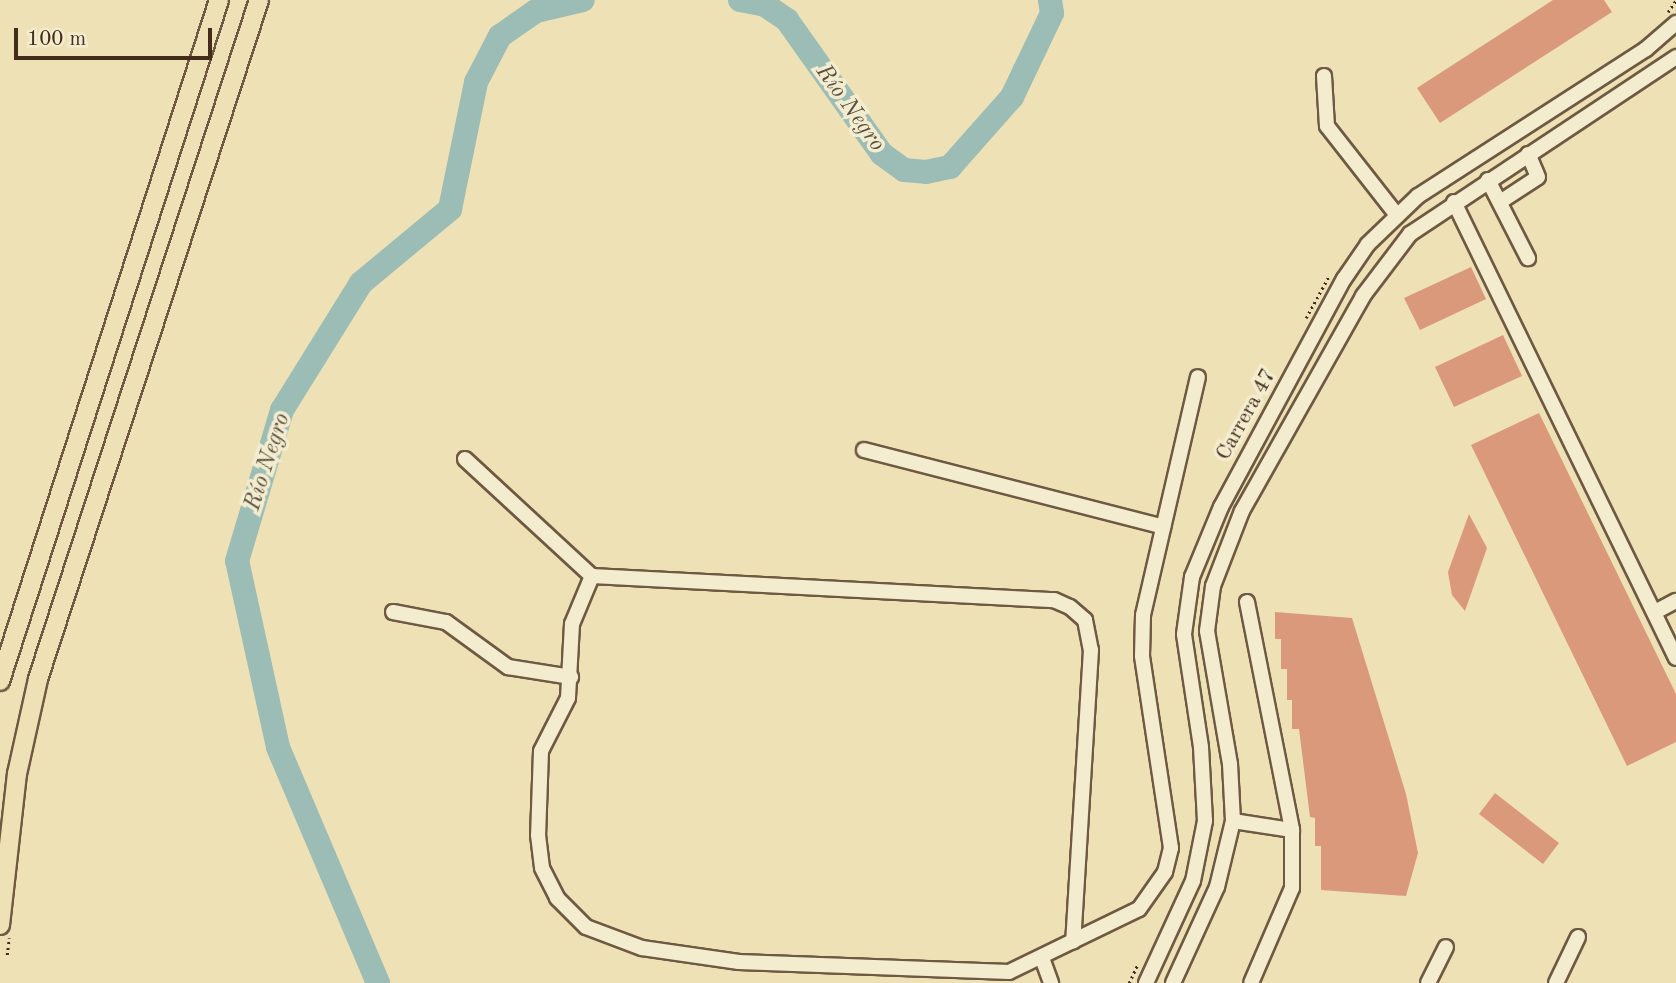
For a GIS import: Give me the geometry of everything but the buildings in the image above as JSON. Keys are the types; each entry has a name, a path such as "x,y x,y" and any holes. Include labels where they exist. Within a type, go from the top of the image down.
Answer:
{"main road":[{"path":"0,681 219,0"},
{"path":"5,926 17,774 38,679 259,0"}],"street":[{"name":"Carrera 47","path":"1146,983 1194,881 1205,821 1201,747 1184,634 1203,542 1344,279 1396,214 1450,173 1646,49 1670,20"},
{"name":"Carrera 47","path":"1173,983 1217,887 1233,821 1230,764 1207,631 1213,586 1226,548 1375,278 1410,234 1454,202 1676,57"},
{"path":"1324,76 1327,126 1396,214"},
{"path":"1500,202 1538,177 1528,153"},
{"path":"1488,180 1528,258"},
{"path":"1454,202 1676,658"},
{"path":"592,576 572,624 568,698 541,751 538,835 542,868 557,898 586,927 642,948 758,964 1009,972 1139,909 1165,872 1171,848 1142,656 1143,615 1198,377"},
{"path":"864,450 1163,527"},
{"path":"465,459 592,576 1054,600 1070,607 1085,620 1091,650 1073,941"},
{"path":"1655,612 1676,601"},
{"path":"1247,602 1292,830 1292,888 1251,983"},
{"path":"393,611 446,622 508,667 571,677"},
{"path":"1233,821 1292,830"},
{"path":"1556,983 1578,937"},
{"path":"1428,983 1446,947"},
{"path":"1042,958 1051,983"}],"path":[{"path":"1670,20 1676,0"},
{"path":"1306,321 1331,275"},
{"path":"5,926 7,955"},
{"path":"1129,983 1141,959"}],"waterway":[{"name":"Río Negro","path":"378,983 278,747 237,561 282,410 361,283 450,209 476,82 500,36 536,11 583,0"},
{"name":"Río Negro","path":"740,0 765,5 787,20 882,154 904,170 926,172 950,167 1012,97 1052,13 1050,0"}]}
